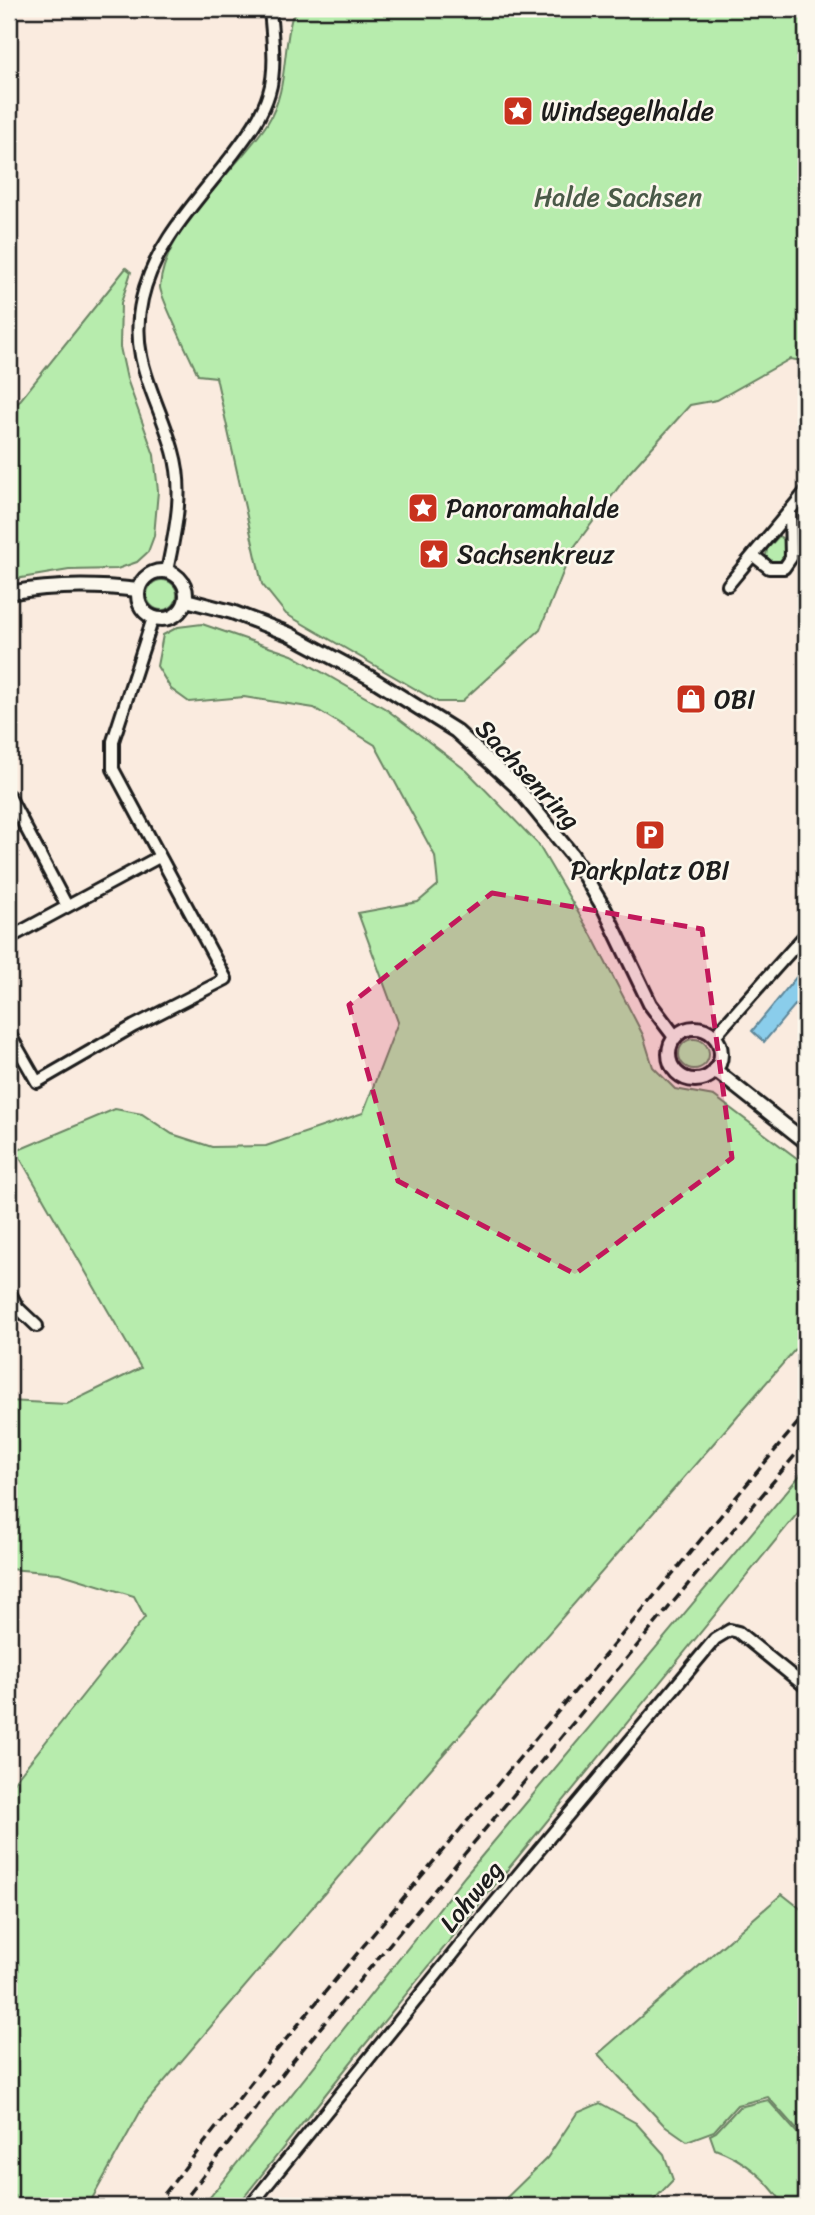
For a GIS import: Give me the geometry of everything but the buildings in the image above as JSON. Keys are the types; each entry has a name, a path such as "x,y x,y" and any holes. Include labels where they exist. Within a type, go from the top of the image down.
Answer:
{"street":[{"path":"167,571 179,512 178,480 174,452 149,389 141,360 138,342 139,309 148,277 162,248 259,118 269,93 272,74 271,9"},
{"path":"728,585 806,491"},
{"path":"754,556 769,568 784,568 788,564 792,558 790,510"},
{"path":"167,571 183,582 186,600 183,607 172,617 153,618 140,605 138,590 149,575 167,571"},
{"path":"9,593 56,586 138,590"},
{"name":"Sachsenring","path":"186,600 232,612 289,634 371,678 456,731 515,785 572,855 605,910 650,1004 676,1037"},
{"path":"9,1033 37,1082 134,1026 226,979 114,769 113,741 153,618"},
{"path":"9,796 67,906"},
{"path":"9,938 159,857"},
{"path":"713,1037 806,934"},
{"path":"694,1029 708,1032 713,1037 720,1053 715,1070 704,1079 690,1080 673,1069 669,1049 676,1037 694,1029"},
{"path":"715,1070 806,1142"},
{"path":"9,1291 18,1308 37,1326"},
{"name":"Lohweg","path":"250,2206 474,1927 715,1639 730,1630 738,1632 806,1687"}],"highlighted area":[{"path":"492,893 702,929 732,1158 575,1274 398,1181 349,1005"}],"green space":[{"name":"Halde Sachsen","path":"302,9 806,9 806,359 790,359 717,400 690,405 629,473 572,550 540,630 461,702 438,702 286,614 262,584 216,377 198,375 161,293 164,266 187,223 254,142 274,111 282,85 292,17"},
{"path":"126,268 131,272 121,303 120,347 127,379 154,455 158,491 154,536 148,552 137,562 117,569 69,570 9,580 9,414"},
{"path":"779,536 785,540 784,556 779,562 772,562 766,556 767,549"},
{"path":"162,580 168,581 176,589 176,601 168,609 162,610 156,609 148,601 147,595 148,589 156,581"},
{"path":"202,624 292,655 386,709 467,771 538,844 592,936 643,1035 653,1067 675,1089 714,1096 806,1165 806,1337 421,1780 144,2105 88,2206 9,2206 9,1788 145,1617 134,1596 59,1573 9,1569 9,1401 67,1404 141,1368 16,1151 115,1109 142,1114 172,1134 212,1147 266,1146 363,1113 398,1022 358,913 418,902 438,885 435,856 375,745 314,708 244,697 189,702 171,689 157,666 163,635 178,627"},
{"path":"694,1039 705,1043 709,1054 705,1065 694,1069 683,1065 679,1054 683,1043"},
{"path":"806,1468 806,1503 237,2206 203,2206 465,1876"},
{"path":"782,1894 806,1913 806,2140 768,2097 737,2105 714,2131 687,2141 663,2124 598,2054"},
{"path":"768,2100 806,2143 806,2206 785,2206 754,2172 715,2149 710,2135 739,2107"},
{"path":"600,2103 636,2123 664,2154 673,2180 648,2206 498,2206 547,2158 577,2113"}],"water":[{"path":"806,965 806,992 764,1042 752,1031"}],"railway":[{"path":"155,2206 272,2056 806,1413"},
{"path":"180,2206 287,2068 806,1442"}],"place":[{"name":"Windsegelhalde","path":"518,111"},
{"name":"Panoramahalde","path":"423,508"},
{"name":"Sachsenkreuz","path":"434,554"},
{"name":"OBI","path":"691,699"},
{"name":"Parkplatz OBI","path":"650,835"}]}
